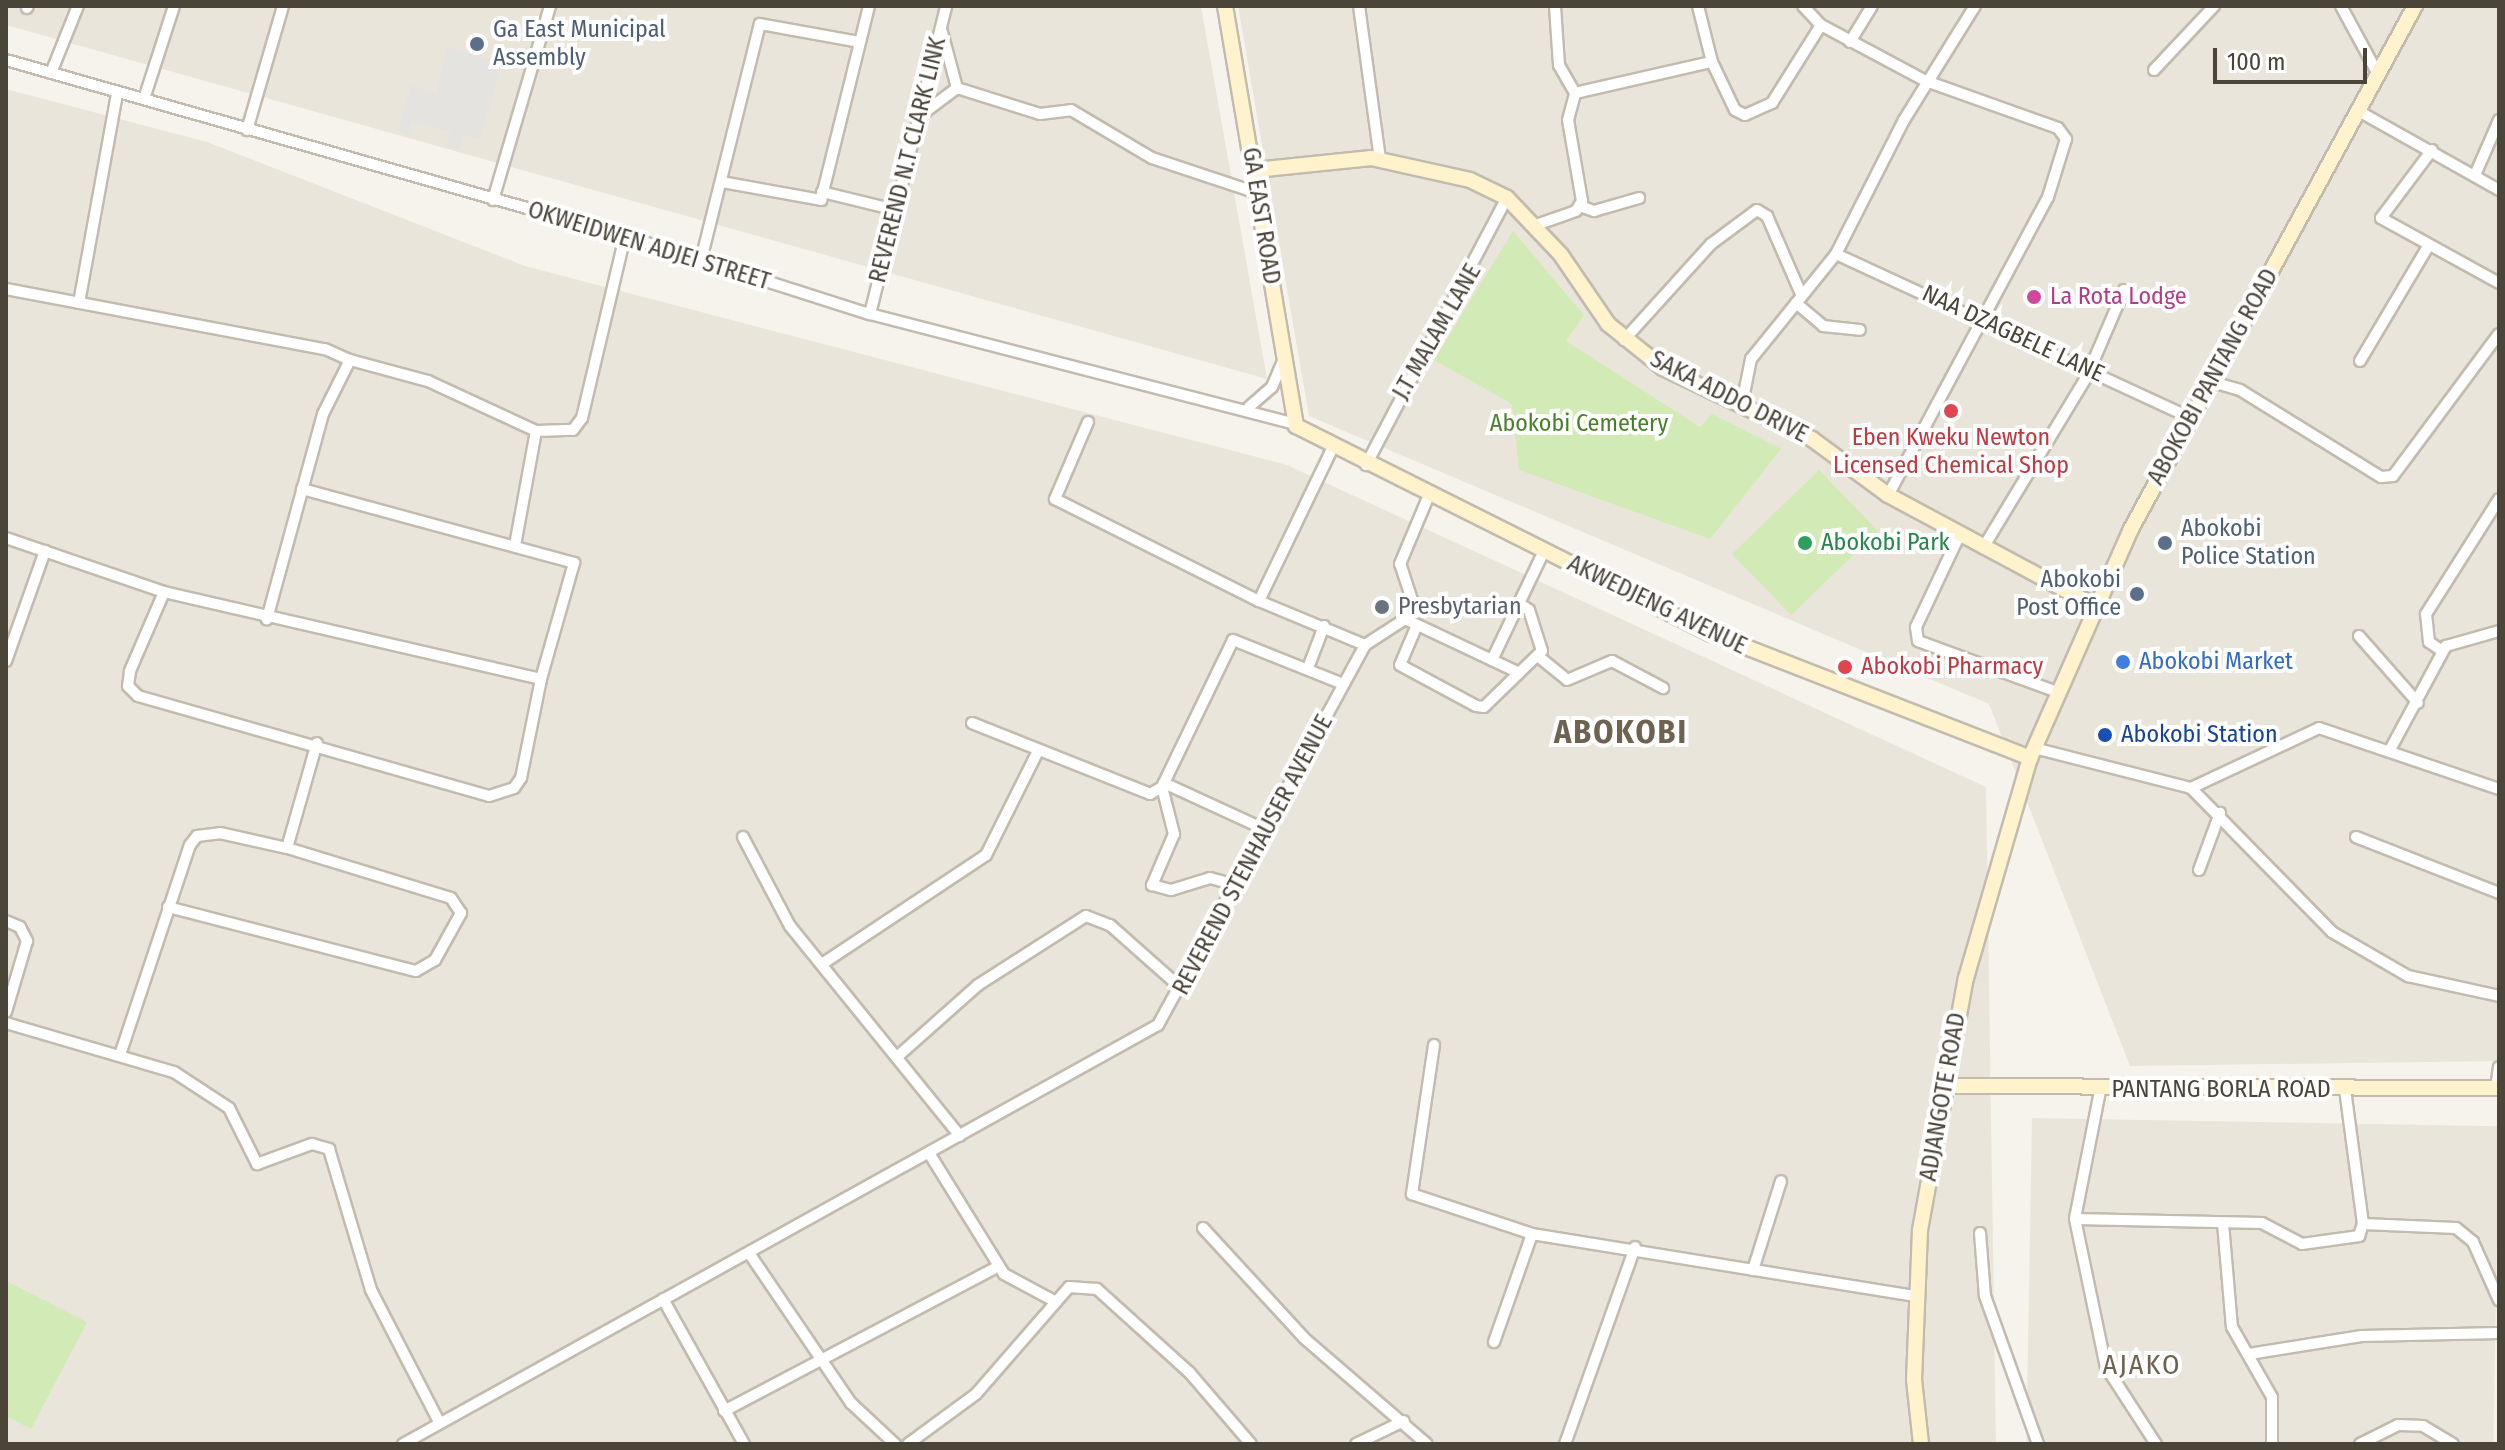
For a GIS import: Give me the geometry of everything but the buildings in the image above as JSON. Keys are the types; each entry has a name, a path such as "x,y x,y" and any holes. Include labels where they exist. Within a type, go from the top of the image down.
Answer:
{"street":[{"path":"51,73 78,6"},
{"path":"144,99 174,6"},
{"path":"247,130 283,6"},
{"path":"493,200 550,6"},
{"path":"722,182 814,204 822,192 869,6"},
{"name":"REVEREND N.T CLARK LINK","path":"870,314 946,6"},
{"name":"GA EAST ROAD","path":"1225,6 1255,170 1295,425"},
{"path":"1359,6 1380,160"},
{"path":"1555,6 1559,65 1575,93 1568,120 1580,206"},
{"path":"1698,6 1712,62 1735,110 1763,110 1821,25"},
{"path":"1803,6 1821,25 1926,81 2058,128 2066,139 2048,197 1888,495"},
{"path":"1850,42 1872,6"},
{"path":"1742,404 1747,366 1836,254 1926,81 1975,6"},
{"path":"2154,70 2214,6"},
{"path":"2341,6 2379,76"},
{"name":"ABOKOBI PANTANG ROAD","path":"2032,753 2093,605 2188,417 2362,113 2415,6"},
{"path":"701,260 763,19 859,42"},
{"path":"941,29 957,88"},
{"name":"OKWEIDWEN ADJEI STREET","path":"6,60 625,236 870,314 1249,407 1295,425"},
{"path":"1575,93 1712,62"},
{"path":"921,115 957,88"},
{"path":"957,88 1040,114 1071,110 1152,158 1257,193"},
{"path":"79,303 117,93"},
{"path":"2362,113 2499,190"},
{"path":"2475,175 2499,120"},
{"path":"2432,150 2381,218 2427,248 2499,283"},
{"name":"SAKA ADDO DRIVE","path":"1255,170 1380,160 1470,180 1507,198 1536,225 1624,340 1663,368 1823,446 1888,495 1959,536 2093,605"},
{"path":"822,192 896,210"},
{"name":"J.T MALAM LANE","path":"1366,465 1507,198"},
{"path":"1536,225 1580,206 1594,211 1639,198"},
{"path":"1624,340 1711,244 1757,210 1767,216 1799,299 1823,326 1860,330"},
{"path":"6,289 350,360 428,381 536,431 573,430 582,418 625,236"},
{"path":"2360,361 2427,248"},
{"name":"NAA DZAGBELE LANE","path":"1836,254 1982,317 2188,417"},
{"path":"1983,548 2090,369 2124,290"},
{"path":"2209,381 2240,390 2381,477 2393,476 2499,334"},
{"path":"267,619 323,414 350,360"},
{"path":"1249,407 1272,387 1283,361"},
{"path":"1088,422 1055,499 1259,601 1365,645"},
{"name":"AKWEDJENG AVENUE","path":"1295,425 1366,465 1738,645 2032,753"},
{"path":"515,545 536,431"},
{"path":"1259,601 1333,447"},
{"path":"164,592 135,655 130,691 504,794 521,778 532,747 541,679 576,566 515,545 302,489"},
{"path":"1429,495 1400,564 1412,600 1405,619 1519,673"},
{"path":"2442,651 2429,642 2426,614 2499,499"},
{"path":"1959,536 1916,627 1918,641 2057,692"},
{"path":"6,538 164,592 267,619 541,679"},
{"path":"6,661 45,551"},
{"path":"1492,660 1544,551"},
{"path":"1519,603 1532,616 1539,657 1567,680 1612,661 1663,688"},
{"name":"REVEREND STENHAUSER AVENUE","path":"403,1444 1158,1025 1181,988 1365,645 1405,619"},
{"path":"1417,625 1400,665 1476,706 1539,657"},
{"path":"1308,668 1324,626"},
{"path":"2391,748 2418,703 2442,651 2499,631"},
{"path":"2359,636 2418,703"},
{"path":"1237,885 1210,878 1171,890 1152,885 1174,834 1163,785 1233,640 1343,684"},
{"path":"972,723 1037,753 1137,791 1163,785 1266,830"},
{"path":"2191,788 2310,728 2391,748 2499,789"},
{"path":"287,848 317,743"},
{"path":"822,964 986,855 1037,753"},
{"path":"2032,753 2191,788 2220,813 2332,932 2408,976 2499,996"},
{"name":"ADJANGOTE ROAD","path":"1921,1444 1914,1296 1944,1086 1966,978 2032,753"},
{"path":"2199,870 2220,813"},
{"path":"120,1055 168,907 197,836 220,833 287,848 451,898 461,913 435,960 416,971 168,907"},
{"path":"743,837 790,926 960,1136"},
{"path":"2356,837 2499,893"},
{"path":"897,1057 978,985 1086,916 1110,925 1181,988"},
{"path":"6,921 20,927 27,941 6,1012"},
{"path":"6,1023 174,1072 229,1108 251,1161 312,1144 329,1149 371,1290 439,1422"},
{"path":"1434,1045 1409,1189 1532,1234 1635,1247 1914,1296"},
{"path":"2498,1088 2499,1067"},
{"name":"PANTANG BORLA ROAD","path":"1944,1086 2100,1091 2498,1088"},
{"path":"2075,1219 2280,1227 2302,1244 2359,1236 2363,1224 2345,1089"},
{"path":"2100,1091 2075,1219 2106,1367 2156,1444"},
{"path":"929,1153 997,1267 1056,1302"},
{"path":"1753,1270 1781,1181"},
{"path":"2223,1223 2232,1327 2272,1397 2272,1444"},
{"path":"2363,1224 2456,1228 2473,1242 2499,1300"},
{"path":"1203,1228 1304,1338 1404,1421 1427,1444"},
{"path":"1980,1233 1985,1296 2038,1444"},
{"path":"1494,1342 1532,1234"},
{"path":"1565,1444 1635,1247"},
{"path":"749,1253 819,1360 895,1444"},
{"path":"724,1411 997,1267"},
{"path":"908,1444 976,1394 1069,1287 1097,1289 1189,1372 1251,1444"},
{"path":"663,1299 744,1444"},
{"path":"2249,1354 2362,1336 2499,1333"},
{"path":"1356,1444 1369,1441 1404,1421"},
{"path":"2360,1444 2398,1425 2423,1426 2453,1444"}],"shaded area":[{"path":"6,6 1201,6 1267,379 6,25"},
{"path":"1238,6 2499,6 2499,1061 2130,1066 1989,704 1309,416"},
{"path":"446,47 502,63 480,139 463,134 459,149 446,146 450,132 412,121 408,135 397,132 411,85 437,93"},
{"path":"6,89 207,142 525,266 1287,465 1986,787 1996,1444 6,1444"},
{"path":"2032,1118 2499,1126 2493,1444 2026,1444"}],"green space":[{"name":"Abokobi Cemetery","path":"1513,231 1584,315 1566,341 1700,427 1712,414 1781,449 1710,539 1519,470 1512,404 1434,360"},
{"name":"Abokobi Park","path":"1819,470 1878,531 1791,615 1732,554"},
{"path":"6,1281 87,1322 31,1429 6,1416"}],"place":[{"name":"Ga East Municipal Assembly","path":"477,44"},
{"name":"La Rota Lodge","path":"2034,297"},
{"name":"Eben Kweku Newton Licensed Chemical Shop","path":"1951,411"},
{"name":"Abokobi Park","path":"1805,543"},
{"name":"Abokobi Police Station","path":"2165,543"},
{"name":"Abokobi Post Office","path":"2137,594"},
{"name":"Presbytarian","path":"1382,607"},
{"name":"Abokobi Market","path":"2123,662"},
{"name":"Abokobi Pharmacy","path":"1845,667"},
{"name":"Abokobi Station","path":"2105,735"}],"district":[{"name":"ABOKOBI","path":"1621,732"},
{"name":"AJAKO","path":"2142,1365"}]}
